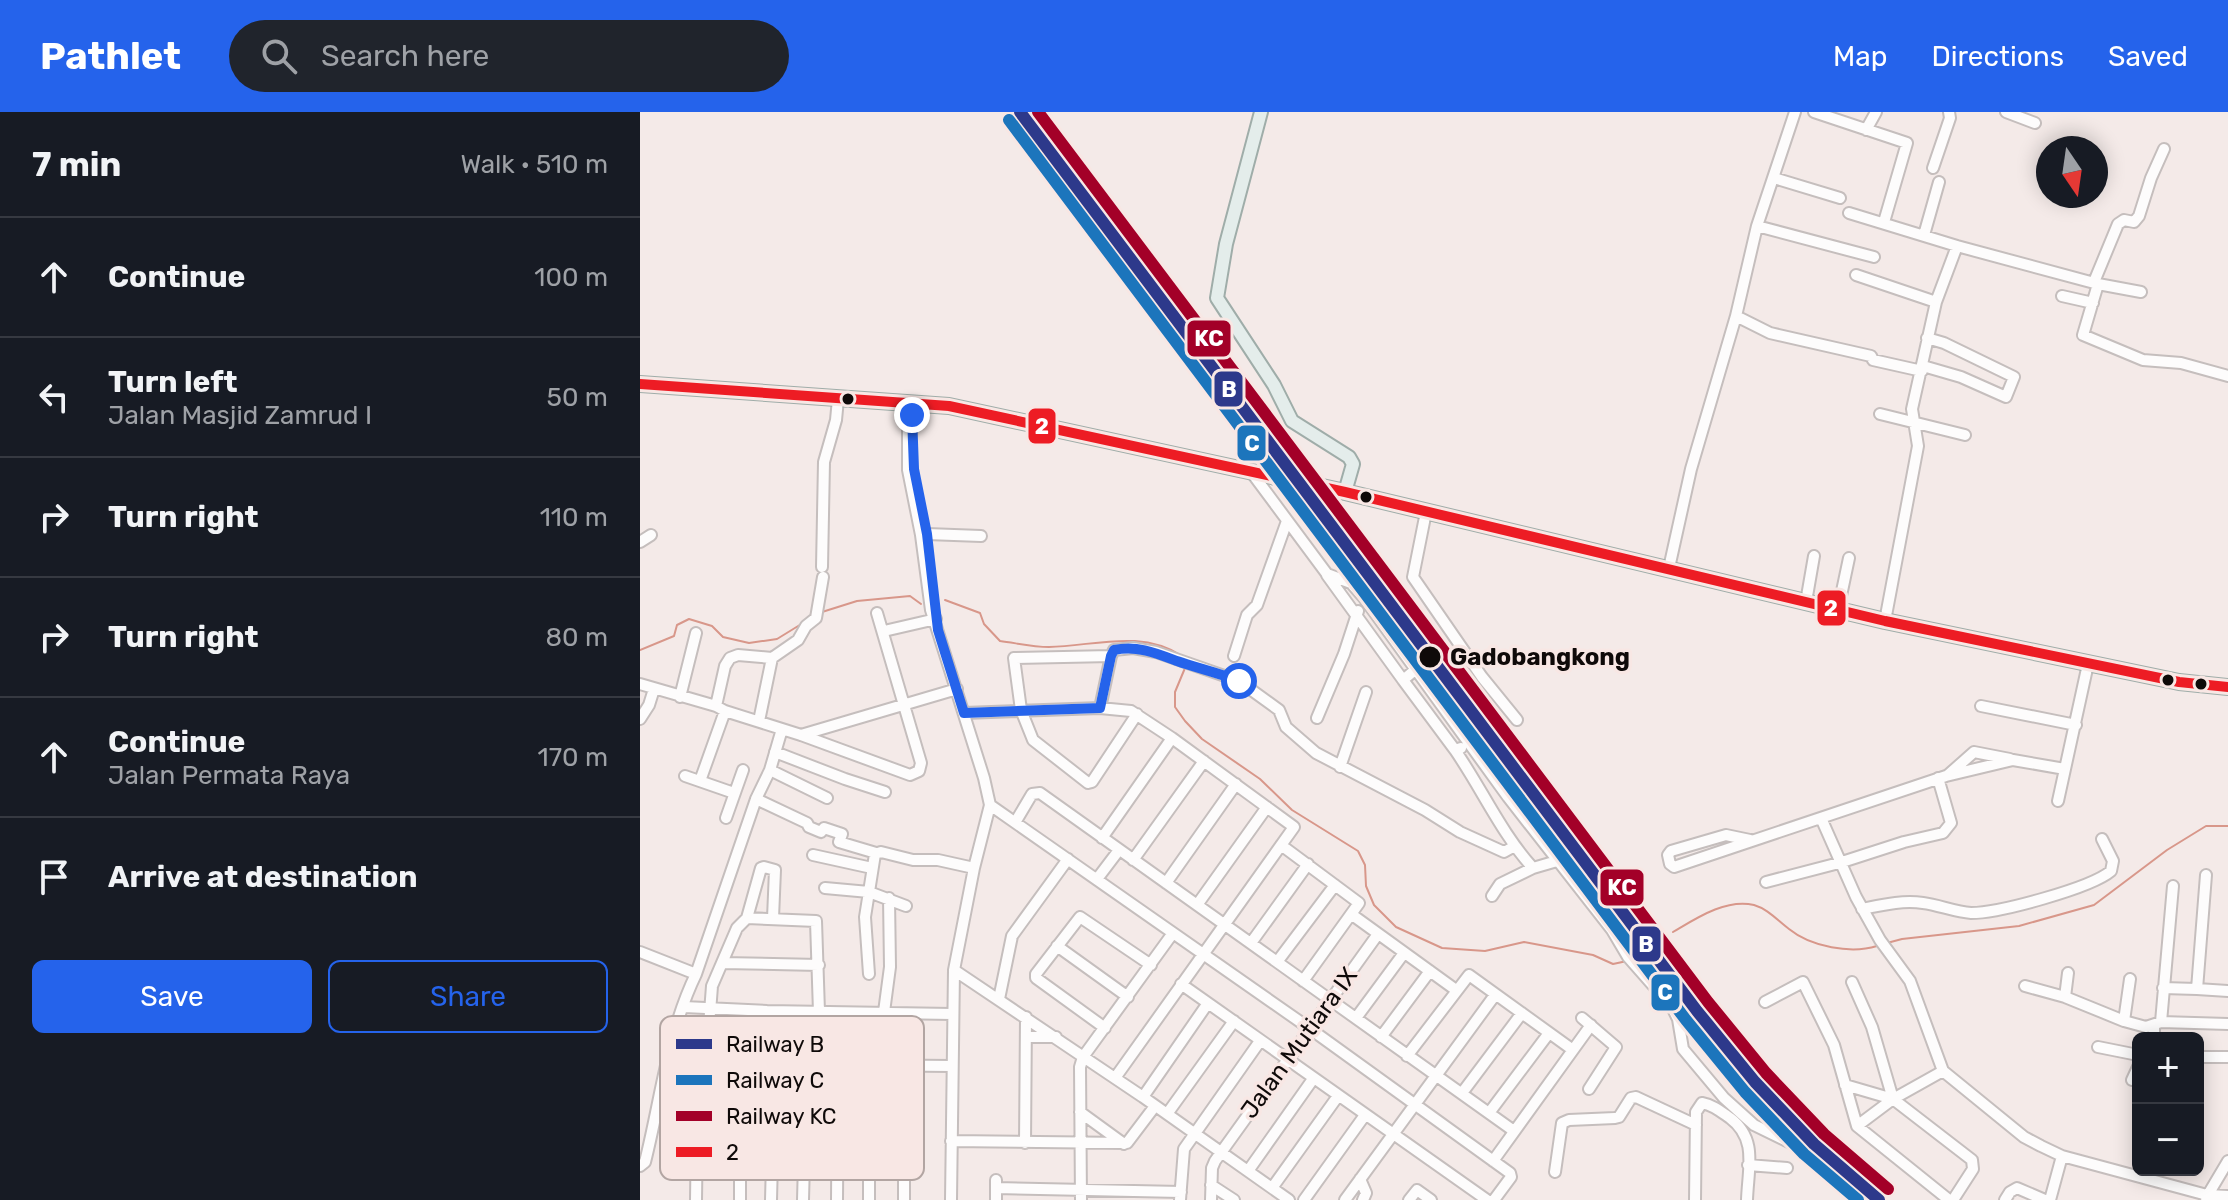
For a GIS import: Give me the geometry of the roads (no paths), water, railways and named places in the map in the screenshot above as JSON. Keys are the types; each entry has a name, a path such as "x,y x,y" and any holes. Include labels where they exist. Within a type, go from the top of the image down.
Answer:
{"highway":[{"path":"640,384 838,399 912,410 949,406 1342,492 1885,621 2179,682 2228,687"}],"main road":[{"path":"1261,112 1226,244 1217,298 1274,385 1292,421 1351,460 1353,464 1342,492"}],"street":[{"path":"1669,568 1691,469 1736,316 1757,226 1795,112"},
{"path":"1814,112 1907,143 1884,222"},
{"path":"1866,130 1876,112"},
{"path":"1933,168 1950,118 1949,112"},
{"path":"2006,112 2035,123"},
{"path":"2164,149 2145,192 2139,216 2134,222 2124,220 2118,224 2096,283 2083,335 2143,360 2181,363 2228,376"},
{"path":"1774,178 1840,198"},
{"path":"1924,235 1939,182"},
{"path":"1849,213 1957,246 2141,292"},
{"path":"1757,226 1874,257"},
{"path":"1885,621 1918,446 1912,409 1936,302 1957,246"},
{"path":"1856,275 1936,302"},
{"path":"2062,296 2093,303"},
{"path":"1736,316 1770,333 1871,356 1873,360 1961,377 2006,397 2014,377 1927,338"},
{"path":"700,781 720,708 725,666 730,658 738,655 772,658 798,640 818,613 824,462 836,420 838,399"},
{"path":"912,410 914,469 927,534 936,619"},
{"path":"912,410 908,429 908,470 931,610 990,805 954,970 951,1200"},
{"path":"1880,414 1965,435"},
{"path":"1252,473 1455,750 1513,847 1533,868"},
{"path":"1426,512 1413,577 1482,677 1517,720"},
{"path":"1234,656 1247,615 1257,605 1287,521"},
{"path":"927,534 981,536"},
{"path":"640,542 651,535"},
{"path":"1806,602 1814,556"},
{"path":"1838,610 1849,558"},
{"path":"1327,574 1351,583 1364,598 1469,744 1612,930 1631,961 1672,1007 1678,1019 1683,1049 1724,1098 1754,1125 1801,1148 1815,1165 1857,1200"},
{"path":"1317,718 1364,598"},
{"path":"640,684 801,735 910,775 919,771 921,763 877,613"},
{"path":"884,631 936,619"},
{"path":"680,697 696,633"},
{"path":"1100,708 1114,650 1133,648 1156,652 1239,681 1279,710 1286,727 1316,753 1425,810 1460,832 1504,852 1513,847"},
{"path":"1111,656 1014,658 1021,710 1029,732 1038,745 1091,783 1137,714"},
{"path":"759,721 772,658"},
{"path":"2058,801 2088,664"},
{"path":"1403,680 1415,670"},
{"path":"640,719 645,714 654,689"},
{"path":"801,735 957,689"},
{"path":"1340,767 1366,692"},
{"path":"1981,706 2076,725"},
{"path":"964,713 1100,708 1137,714 1294,827 1115,1078"},
{"path":"681,1016 782,729"},
{"path":"1102,838 1172,738"},
{"path":"1455,750 1469,744"},
{"path":"775,752 885,792"},
{"path":"1942,777 1974,752 2065,769"},
{"path":"1750,840 1726,835 1671,851 1668,855 1670,864 1674,867 1942,777 2013,760"},
{"path":"1133,860 1204,761"},
{"path":"726,818 743,770"},
{"path":"770,770 827,798"},
{"path":"685,776 734,793"},
{"path":"1766,882 1943,833 1951,823 1942,777"},
{"path":"1166,883 1236,784"},
{"path":"1016,821 1032,794 1040,793 1514,1131"},
{"path":"756,799 821,832 824,828 842,834 839,842 876,853 913,860 938,860 974,868"},
{"path":"990,805 1309,1028 1511,1175 1494,1200"},
{"path":"1197,905 1267,807"},
{"path":"1821,818 1862,909 1910,981 1943,1071 2024,1137 2062,1156 2206,1198 2228,1196"},
{"path":"1862,909 1897,902 1921,902 1971,913 2037,900 2081,887 2103,878 2111,871 2113,861 2102,839"},
{"path":"1281,845 1359,903 1303,981"},
{"path":"1097,879 1119,850"},
{"path":"869,974 865,917 876,853"},
{"path":"813,855 872,868"},
{"path":"999,999 1012,936 1068,859"},
{"path":"1492,896 1500,884 1533,868 1557,861"},
{"path":"1251,943 1308,864"},
{"path":"710,1016 712,986 737,928 747,918 761,868 764,867 775,870 773,918"},
{"path":"2197,989 2206,875"},
{"path":"1277,962 1335,885"},
{"path":"2155,1032 2173,886"},
{"path":"825,888 869,892 906,906"},
{"path":"884,1012 891,947 889,898"},
{"path":"1351,914 1456,990"},
{"path":"1105,1028 1036,978 1036,974 1078,917 1151,965"},
{"path":"747,918 816,921 819,1012"},
{"path":"1081,1195 1080,1067 1083,1057 1173,933"},
{"name":"Jalan Mutiara IX","path":"1211,1200 1212,1168 1222,1152 1378,934"},
{"path":"1057,946 1128,997"},
{"path":"640,952 696,974"},
{"path":"1356,1018 1404,953"},
{"path":"722,963 819,965"},
{"path":"954,970 1056,1037 1289,1200"},
{"path":"1381,1037 1430,971"},
{"path":"2065,997 2068,973"},
{"path":"1407,1056 1469,975 1573,1050"},
{"path":"2124,1021 2130,979"},
{"path":"1765,1002 1803,982 1834,1045 1845,1085 1857,1126 1951,1200 1973,1169 1972,1160 1893,1099 1845,1085"},
{"path":"1852,982 1872,1027 1893,1099"},
{"path":"1181,984 1487,1200"},
{"path":"2025,986 2065,997 2146,1027 2157,1024 2228,1024"},
{"path":"2163,988 2228,991"},
{"path":"1345,1200 1495,995"},
{"path":"1143,1097 1208,1003"},
{"path":"684,1007 952,1014"},
{"path":"767,1011 767,1016"},
{"path":"1462,1093 1522,1013"},
{"path":"1025,1143 1026,1017"},
{"path":"1167,1114 1234,1021"},
{"path":"1493,1161 1573,1050 1586,1021 1616,1047 1589,1089"},
{"path":"1489,1113 1549,1033"},
{"path":"1026,1037 1056,1037"},
{"path":"996,1189 1081,1195 1180,1196 1182,1153 1260,1041"},
{"path":"2098,1047 2132,1054"},
{"path":"2204,1057 2228,1057"},
{"path":"924,1066 952,1066"},
{"path":"1857,1126 1893,1099 1943,1071"},
{"path":"640,1166 645,1162 646,1125 660,1076"},
{"path":"1248,1171 1313,1079"},
{"path":"1272,1188 1338,1096"},
{"path":"1555,1172 1562,1123 1619,1117 1631,1098 1636,1097 1696,1125"},
{"path":"1716,1108 1724,1098"},
{"path":"1695,1200 1696,1125 1698,1106 1702,1103 1716,1108 1747,1135 1747,1200"},
{"path":"951,1141 1124,1144 1129,1142 1155,1106"},
{"path":"1080,1112 1124,1144"},
{"path":"1304,1200 1365,1115"},
{"path":"2005,1200 2017,1188 2048,1200 2062,1156"},
{"path":"2206,1198 2228,1161"},
{"path":"1748,1165 1787,1168"},
{"path":"1360,1179 1366,1193 1363,1200"},
{"path":"696,1180 696,1200"},
{"path":"771,1200 772,1180"},
{"path":"803,1200 804,1180"},
{"path":"837,1200 838,1180"},
{"path":"903,1180 904,1200"},
{"path":"1211,1185 1234,1200"},
{"path":"1409,1200 1417,1190 1431,1200"}],"waterway":[{"path":"822,612 857,601 910,596 921,604"},
{"path":"945,600 980,613 984,624 1000,641 1049,647 1134,641 1150,643 1182,656"},
{"path":"640,650 674,636 677,625 689,619 712,626 723,637 749,643 777,639 803,623"},
{"path":"1185,668 1175,692 1175,707 1185,721 1202,739 1260,779 1292,810 1358,851 1365,865 1366,886 1374,905 1396,927 1442,948 1485,951 1524,942 1593,955 1613,964 1627,961"},
{"path":"1887,943 2019,926 2094,905 2167,850 2206,826 2228,826"},
{"path":"1673,932 1711,911 1743,904 1764,909 1798,935 1820,944 1844,949 1877,946"}],"rail line":[{"name":"B","path":"1020,112 1697,1011 1755,1082 1814,1144 1879,1200"},
{"name":"KC","path":"1038,112 1708,1002 1766,1073 1824,1134 1888,1189"},
{"name":"C","path":"1009,120 1686,1020 1745,1092 1804,1154 1858,1200"}],"place":[{"name":"Gadobangkong","path":"1430,657"}]}
